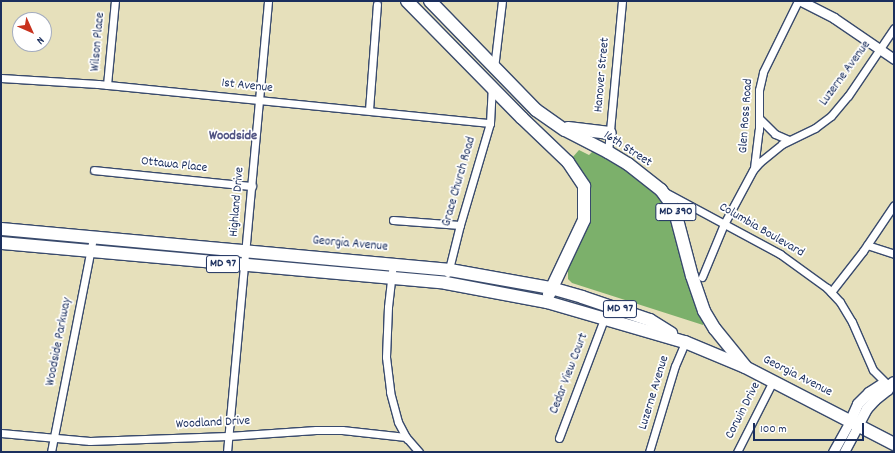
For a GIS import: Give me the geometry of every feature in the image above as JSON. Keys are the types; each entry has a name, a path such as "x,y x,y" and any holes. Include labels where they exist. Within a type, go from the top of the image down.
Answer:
{"main road":[{"path":"407,1 492,88 568,162 584,186 584,220 550,288 547,302"},
{"name":"16th Street","path":"430,1 536,110 560,128 608,152 628,164 661,190 674,208 694,282 704,311 715,329 745,367"},
{"path":"560,128 610,133"},
{"name":"Georgia Avenue","path":"1,229 393,263 450,270 550,288 607,304 650,320 685,342"},
{"name":"Georgia Avenue","path":"1,243 446,283 547,302 685,342 745,367 855,422 894,444"},
{"path":"855,422 875,400 888,390 892,384"}],"street":[{"name":"Wilson Place","path":"107,85 115,1"},
{"name":"Highland Drive","path":"227,452 268,1"},
{"path":"494,68 502,1"},
{"name":"Hanover Street","path":"608,152 622,1"},
{"path":"799,1 834,18 894,59"},
{"name":"Glen Ross Road","path":"754,170 760,119 759,90 765,65 799,1"},
{"path":"369,110 377,4"},
{"name":"Luzerne Avenue","path":"702,277 724,224 754,170 767,156 789,140 815,128 831,116 848,96 894,28"},
{"name":"1st Avenue","path":"1,78 107,85 490,123"},
{"name":"Grace Church Road","path":"446,283 460,226 490,123 492,88"},
{"path":"760,119 775,134 789,140"},
{"name":"Ottawa Place","path":"94,170 252,186"},
{"name":"Columbia Boulevard","path":"661,190 780,254 831,292 852,322 873,370 892,384"},
{"path":"831,292 845,277 894,205"},
{"path":"393,220 460,226"},
{"name":"Woodside Parkway","path":"51,452 55,438 92,237"},
{"path":"867,246 894,254"},
{"path":"393,263 385,342 387,376 394,409 413,452"},
{"name":"Cedar View Court","path":"559,438 604,319"},
{"name":"Luzerne Avenue","path":"649,452 674,366 685,342"},
{"name":"Corwin Drive","path":"736,452 773,381"},
{"path":"833,452 855,422"},
{"path":"844,452 855,422"},
{"name":"Woodland Drive","path":"1,433 90,441 228,436 316,430 342,430 406,437"},
{"path":"406,437 419,452"}],"green space":[{"path":"579,150 589,155 594,150 616,161 672,207 704,318 703,325 572,283 568,279 568,268 591,221 588,186 572,158"}],"district":[{"name":"Woodside","path":"233,136"}]}
